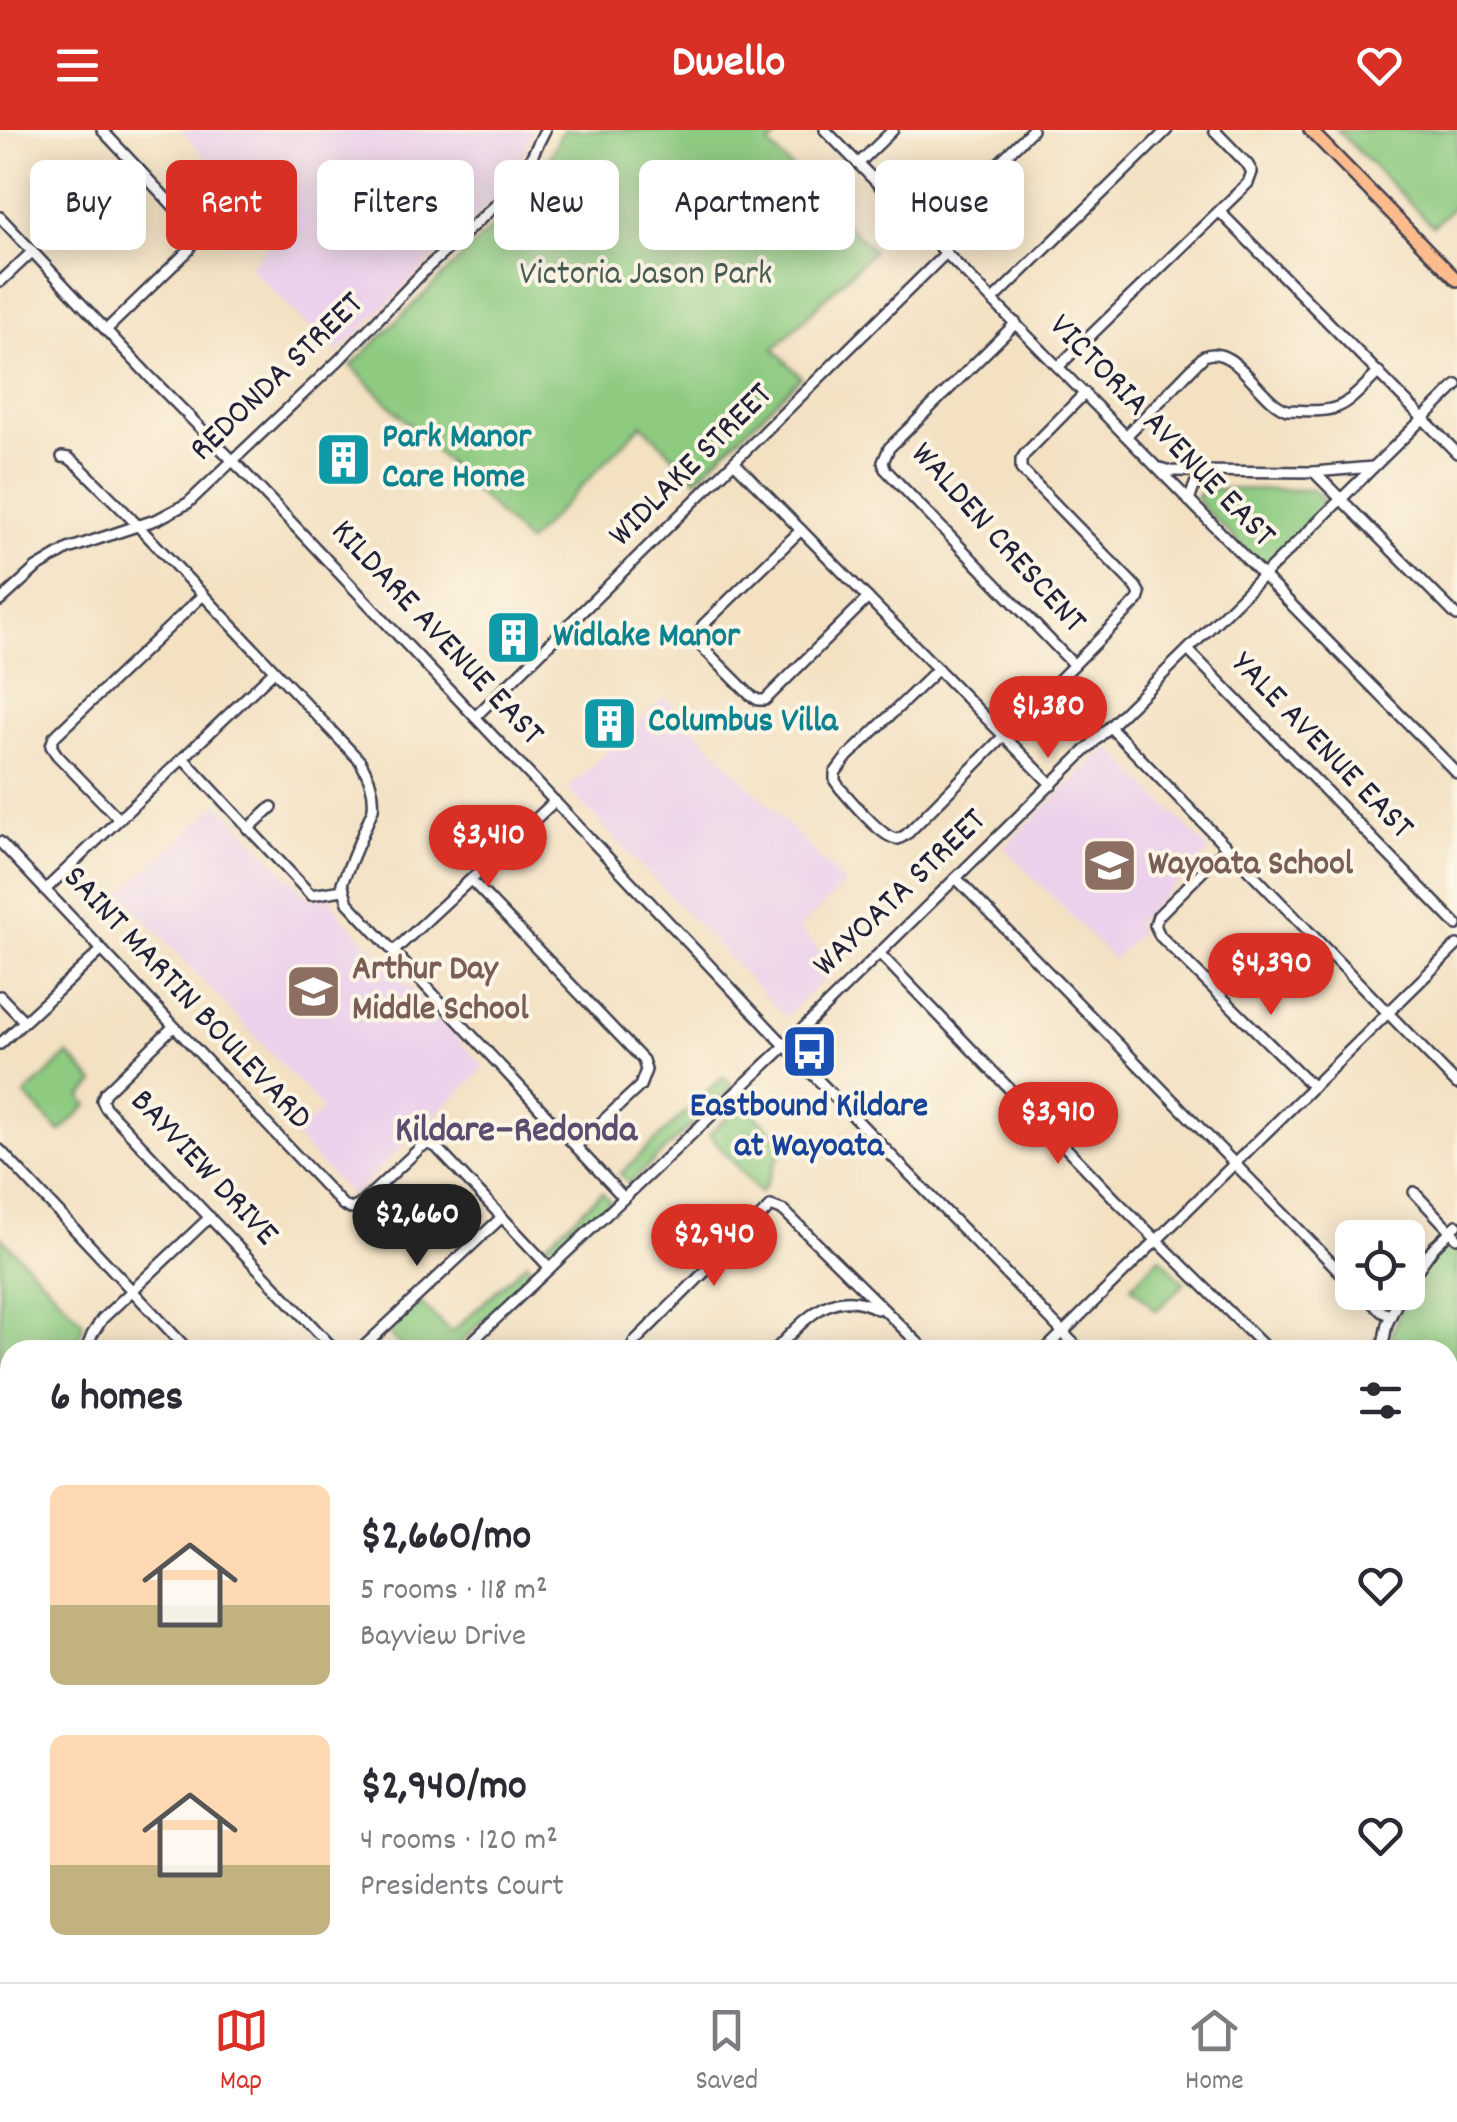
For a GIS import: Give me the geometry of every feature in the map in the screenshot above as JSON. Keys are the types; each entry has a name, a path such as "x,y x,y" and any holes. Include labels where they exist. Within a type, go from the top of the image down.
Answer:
{"main road":[{"path":"1310,130 1457,280"}],"street":[{"path":"102,130 196,234 189,250 106,330"},
{"name":"REDONDA STREET","path":"0,601 36,568 68,549 158,518 188,503 510,190 534,155 545,130"},
{"name":"VICTORIA AVENUE EAST","path":"826,130 875,181"},
{"path":"858,164 893,130"},
{"path":"1002,160 1032,130"},
{"path":"994,300 1167,130"},
{"path":"1058,366 1248,183 1252,172 1214,130"},
{"path":"1220,212 1457,453"},
{"name":"KILDARE AVENUE EAST","path":"0,216 785,1046 1070,1340"},
{"name":"VICTORIA AVENUE EAST","path":"943,250 1457,773"},
{"path":"0,282 33,251"},
{"name":"WIDLAKE STREET","path":"475,717 946,253"},
{"name":"WALDEN CRESCENT","path":"1016,323 889,448 883,462 885,469 1074,665"},
{"path":"1127,435 1210,353 1231,360 1282,409 1288,410 1339,409 1379,372"},
{"name":"WAYOATA STREET","path":"482,1340 550,1268 880,954 1457,386"},
{"path":"938,669 835,773 840,788 892,838 906,835 1134,606 1140,594 1021,468 1024,454 1085,394"},
{"path":"62,457 70,458 138,525 360,761 373,788 373,809 342,883 348,903 624,1198"},
{"path":"735,463 1052,784"},
{"path":"1157,468 1314,472 1375,466"},
{"path":"1189,501 1194,484 1207,471"},
{"path":"1314,472 1457,616"},
{"path":"801,530 703,625 700,644 750,694 765,700 868,598"},
{"path":"119,820 56,755 51,746 54,737 203,595"},
{"name":"YALE AVENUE EAST","path":"1188,650 1457,925"},
{"path":"45,890 274,671"},
{"path":"1110,727 1457,1084"},
{"path":"183,758 311,895 342,890"},
{"path":"394,952 555,800"},
{"path":"248,829 272,807"},
{"name":"SAINT MARTIN BOULEVARD","path":"0,842 343,1205 358,1206 428,1144 436,1147 550,1268"},
{"path":"1228,848 1158,916 1155,925 1160,936 1313,1087"},
{"path":"956,878 1335,1267"},
{"path":"471,880 642,1060 646,1070 640,1086 576,1146"},
{"path":"1054,1340 1457,945"},
{"path":"0,1044 102,950"},
{"path":"880,954 1117,1201 1258,1340"},
{"path":"0,996 24,1022"},
{"name":"BAYVIEW DRIVE","path":"174,1026 105,1092 105,1108 326,1340"},
{"path":"0,1150 179,1340"},
{"path":"1414,1192 1455,1231 1434,1246 1425,1259"},
{"path":"636,1340 771,1206 784,1211 914,1340"},
{"path":"91,1340 102,1319 210,1217"},
{"path":"371,1340 502,1217"},
{"path":"785,1340 808,1317 828,1304 848,1299 868,1304 889,1316"},
{"path":"1380,1310 1390,1315"},
{"path":"1384,1340 1393,1310"}],"shaded area":[{"path":"180,130 532,130 520,160 494,160 494,198 474,218 474,160 317,160 317,250 442,250 337,354 249,267 264,250 297,250 297,160 209,160"},
{"path":"664,697 845,884 799,929 836,968 785,1017 568,789"},
{"name":"Wayoata School","path":"1109,746 1210,851 1134,924 1141,932 1113,959 1004,847"},
{"name":"Arthur Day Middle School","path":"219,803 309,898 329,896 340,914 485,1068 351,1196 295,1137 323,1109 121,893"}],"green space":[{"name":"Victoria Jason Park","path":"563,130 783,130 769,145 784,160 639,160 639,250 855,250 855,233 873,251 774,349 801,377 696,479 642,424 527,543 351,366 469,250 474,250 494,226 494,250 619,250 619,160 549,160"},
{"path":"1337,130 1457,130 1457,203 1433,226"},
{"path":"1205,489 1313,490 1328,505 1268,564 1260,564 1198,502 1197,496"},
{"path":"68,1054 95,1083 81,1097 88,1105 60,1132 25,1095"},
{"path":"723,1077 733,1086 629,1184 620,1174"},
{"path":"743,1103 784,1143 760,1193 709,1134"},
{"path":"602,1192 611,1202 550,1259 540,1249"},
{"path":"0,1236 83,1326 78,1340 0,1340"},
{"path":"1452,1243 1457,1248 1457,1340 1391,1340 1400,1310 1425,1310 1425,1266"},
{"path":"1160,1257 1185,1283 1156,1311 1131,1286"},
{"path":"527,1262 536,1272 464,1340 395,1340 387,1332 419,1301 451,1333"}],"place":[{"name":"Park Manor Care Home","path":"343,459"},
{"name":"Widlake Manor","path":"514,638"},
{"name":"Columbus Villa","path":"609,723"},
{"name":"Wayoata School","path":"1109,866"},
{"name":"Arthur Day Middle School","path":"313,991"},
{"name":"Eastbound Kildare at Wayoata","path":"809,1052"}],"district":[{"name":"Kildare–Redonda","path":"516,1132"}]}
